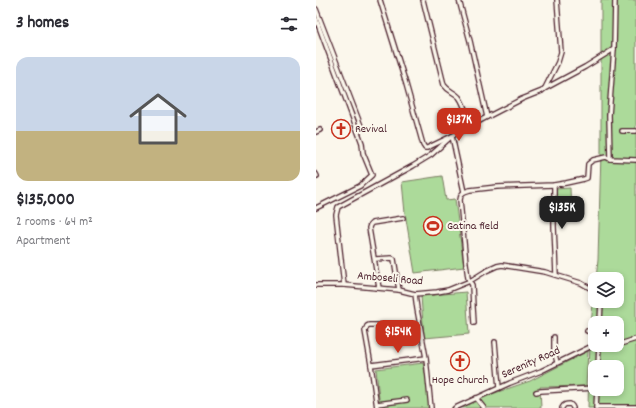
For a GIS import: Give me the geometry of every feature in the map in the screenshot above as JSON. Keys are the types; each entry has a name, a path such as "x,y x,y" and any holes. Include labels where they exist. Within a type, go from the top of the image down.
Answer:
{"street":[{"path":"380,0 425,148 542,91 614,49"},
{"path":"423,0 444,85 462,101 471,126"},
{"path":"459,0 470,41 486,117"},
{"path":"542,91 555,70 561,52 557,0"},
{"path":"610,159 609,115 614,49 615,0"},
{"path":"316,9 361,126"},
{"path":"316,19 362,143 363,153 372,175 360,186 316,208"},
{"path":"622,131 636,131"},
{"path":"452,136 464,192"},
{"path":"344,285 336,215 338,207 431,155 452,136"},
{"path":"474,322 472,285 468,278 460,200 461,195 464,192 492,187 566,183 587,178 588,164 593,160 606,157 610,159 636,160"},
{"path":"554,184 556,275"},
{"path":"379,288 369,228 370,225 372,223 403,218"},
{"path":"374,259 394,259 399,290"},
{"name":"Amboseli Road","path":"316,285 344,285 379,288 399,290 415,294 438,292 448,290 470,281 486,270 502,265 536,270 556,275 581,283 588,287"},
{"path":"415,294 426,358 431,408"},
{"path":"384,325 369,325 365,328 372,365 377,406 407,400"},
{"path":"554,337 554,351 557,362"},
{"name":"Serenity Road","path":"624,343 636,339"},
{"path":"495,342 499,388"},
{"name":"Serenity Road","path":"455,408 541,371 588,348"},
{"path":"372,365 426,358"},
{"path":"536,392 541,390 588,388"},
{"path":"596,396 597,407 636,408"},
{"path":"476,398 484,408"},
{"path":"562,408 566,404 570,404 572,408"}],"green space":[{"path":"601,0 636,0 636,408 588,408 588,396 624,396 624,360 589,360 590,352 624,352 624,316 592,316 592,308 624,308 624,272 597,272 601,152"},
{"name":"Gatina field","path":"442,176 446,200 455,199 464,267 415,273 405,213 402,182"},
{"path":"570,188 571,214 556,214 555,189"},
{"path":"466,292 469,334 424,338 421,296"},
{"path":"588,351 586,386 540,387 541,408 451,408 530,381"},
{"path":"423,363 432,408 380,408 376,369"}],"place":[{"name":"Revival","path":"341,129"},
{"name":"Gatina field","path":"433,226"},
{"name":"Hope Church","path":"460,361"}]}
